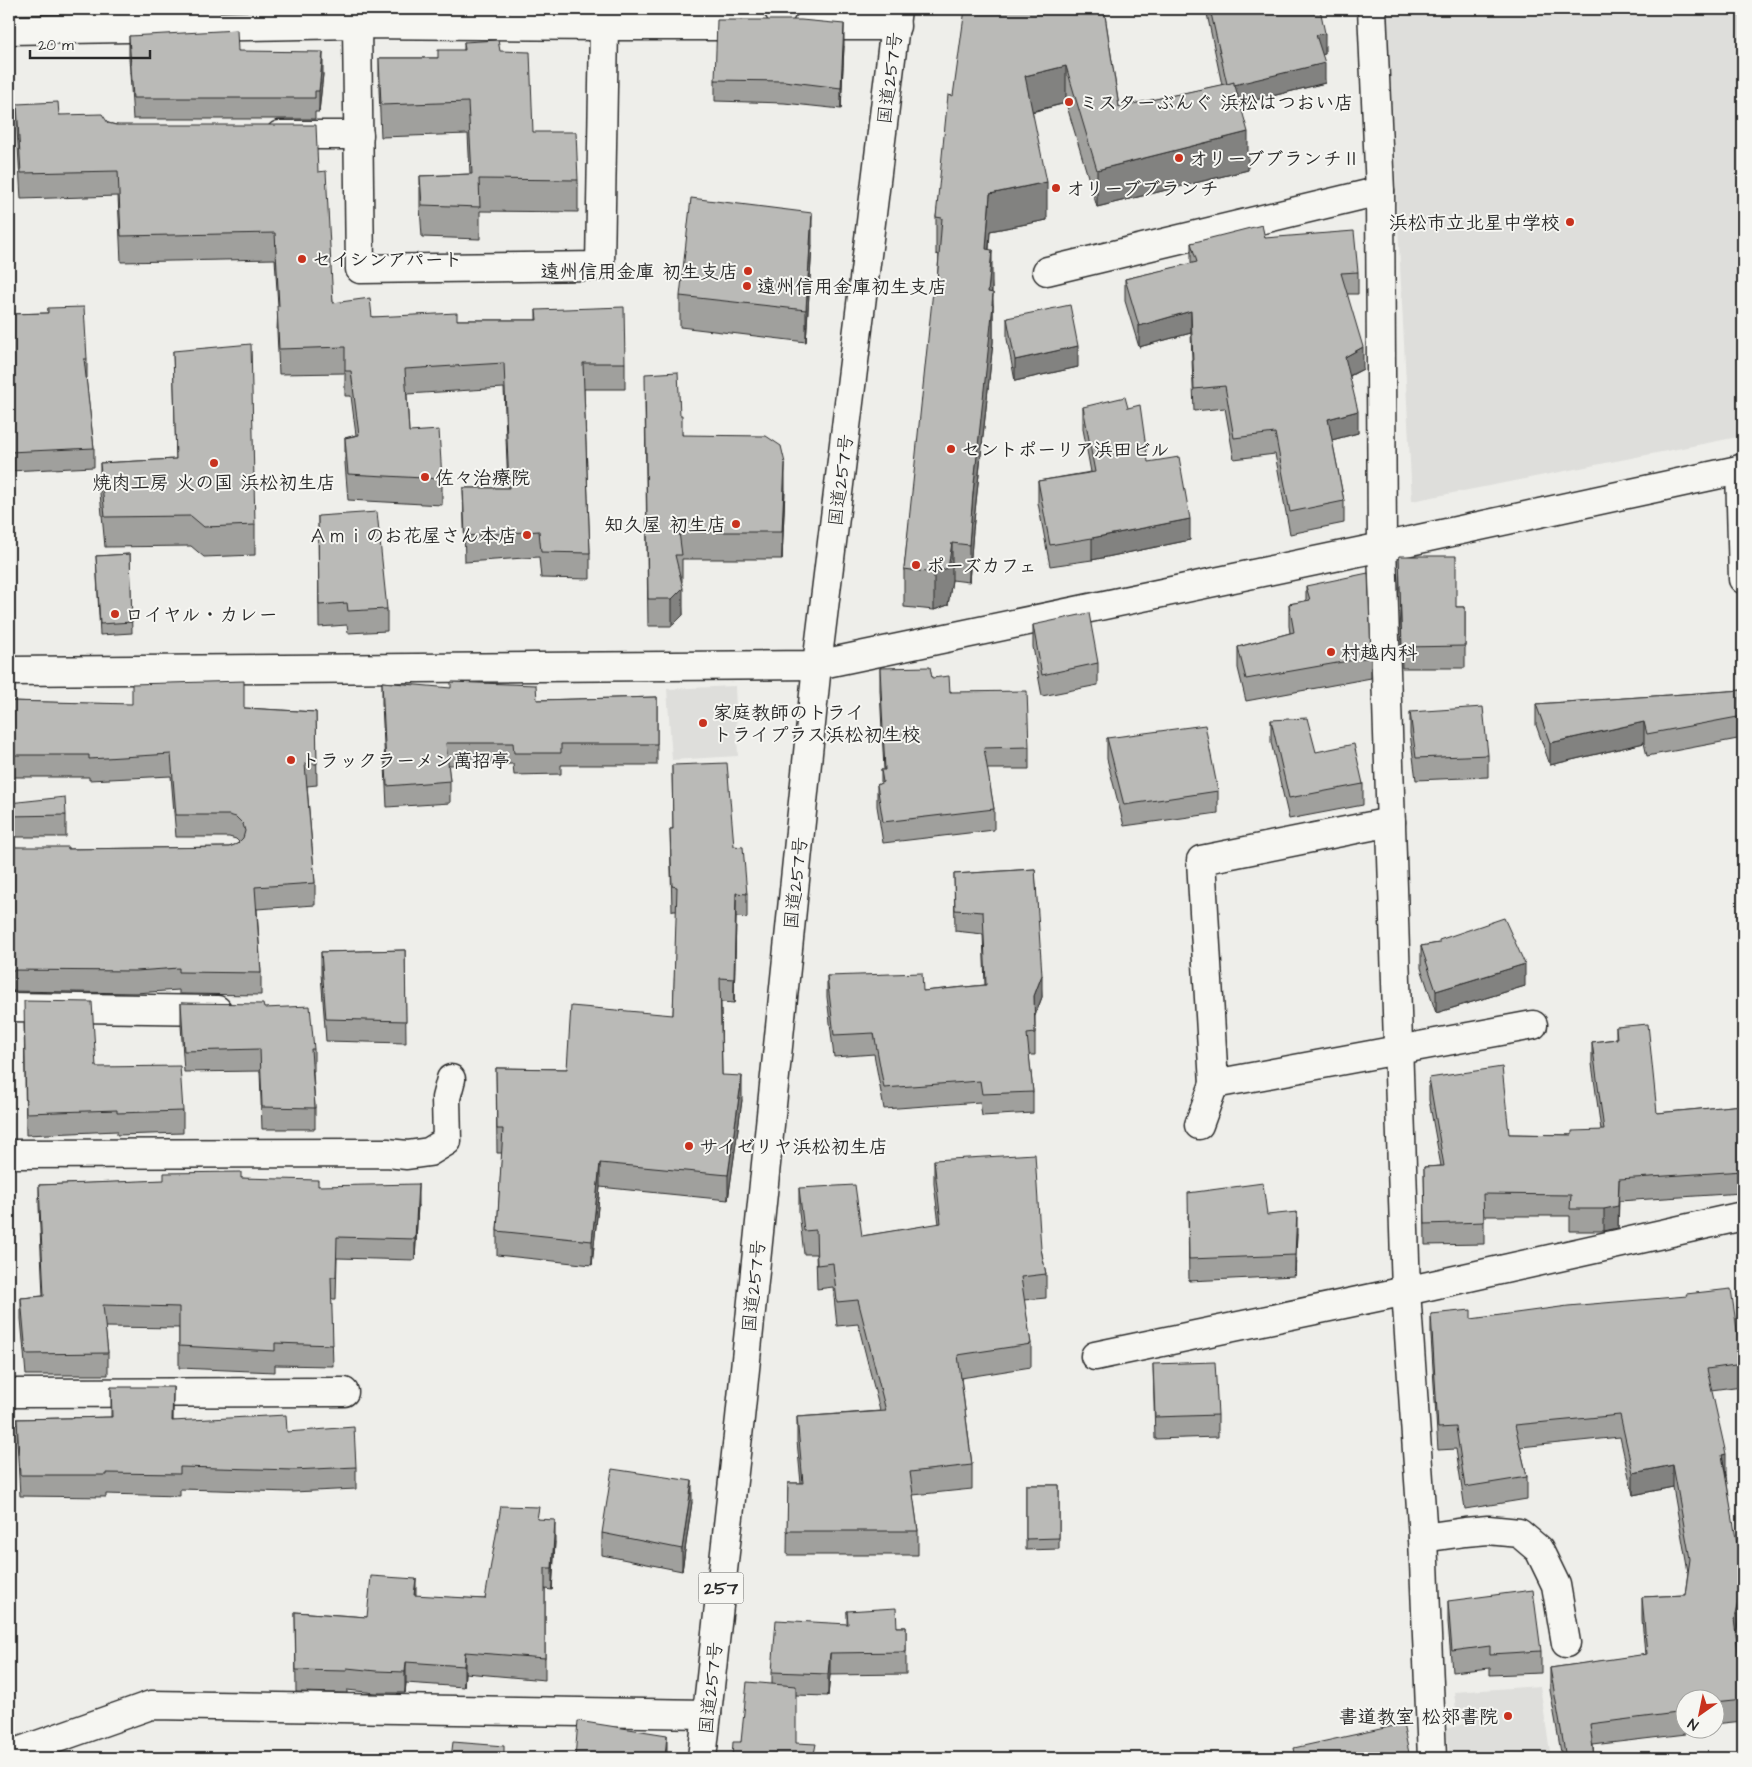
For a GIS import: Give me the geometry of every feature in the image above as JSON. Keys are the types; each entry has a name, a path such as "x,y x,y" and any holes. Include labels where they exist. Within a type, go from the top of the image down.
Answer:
{"main road":[{"path":"1372,9 1380,191 1382,547 1406,1291 1423,1538 1432,1758"},
{"path":"9,30 357,24 442,16 604,26 897,17"},
{"name":"国道257号","path":"702,1758 740,1418 817,664 897,17"},
{"path":"357,24 360,269 600,266 604,26"},
{"path":"252,135 359,135"},
{"path":"1047,271 1380,191"},
{"path":"9,671 817,664 1382,547 1742,469 1743,579"},
{"path":"1200,1125 1214,1084 1201,860 1391,822"},
{"path":"9,1007 238,1010"},
{"path":"1214,1084 1534,1025"},
{"path":"9,1154 387,1153 407,1155 429,1152 447,1141 446,1098 451,1079"},
{"path":"1095,1356 1406,1291 1743,1216"},
{"path":"9,1393 344,1392"},
{"path":"1423,1538 1488,1530 1519,1533 1539,1550 1556,1585 1566,1643"},
{"path":"9,1755 151,1706 707,1714"}],"shaded area":[{"name":"浜松市立北星中学校","path":"1387,9 1743,9 1743,436 1412,501"},
{"name":"家庭教師のトライ トライプラス浜松初生校","path":"735,686 738,756 672,760 667,689"},
{"name":"書道教室 松郊書院","path":"1540,1686 1551,1758 1450,1758 1446,1729 1471,1722 1470,1707 1456,1710 1454,1692"}],"building":[{"path":"965,9 1104,9 1119,107 1234,82 1248,132 1097,170 1066,66 1025,76 1047,182 990,194 986,249 992,250 988,292 993,293 993,305 969,545 952,543 948,568 934,573 904,569 934,281 937,282 942,218 936,217 948,95 953,96"},
{"path":"1210,9 1320,9 1325,33 1316,35 1325,63 1234,85 1234,82 1227,84"},
{"path":"717,20 801,20 844,24 841,88 784,81 715,80"},
{"path":"237,30 238,51 323,52 319,91 315,91 315,98 133,98 129,36"},
{"path":"498,40 500,51 530,52 533,132 576,132 578,180 479,179 480,207 422,205 420,176 472,174 468,102 381,105 379,58 438,58 438,50 465,50 464,42"},
{"path":"58,102 59,115 102,114 108,123 116,125 316,125 318,172 326,171 333,303 370,298 372,317 457,313 457,320 537,320 536,310 624,307 625,363 583,363 590,553 541,552 539,531 465,536 463,488 509,488 504,363 405,369 409,432 439,430 442,479 348,474 345,438 359,435 351,371 345,371 345,347 279,349 275,233 121,236 118,171 21,173 17,104"},
{"name":"遠州信用金庫初生支店","path":"691,198 812,213 806,310 680,296"},
{"path":"1262,225 1265,238 1354,231 1358,272 1341,273 1363,347 1345,357 1358,411 1328,419 1344,501 1290,512 1275,433 1234,438 1225,386 1194,389 1191,311 1139,326 1125,279 1197,262 1191,243"},
{"path":"1070,305 1078,346 1015,360 1007,318"},
{"path":"84,307 87,359 84,359 94,448 9,452 9,314 48,313 48,308"},
{"name":"焼肉工房 火の国 浜松初生店","path":"251,344 255,525 204,527 191,516 105,517 100,463 176,459 173,351"},
{"path":"678,372 682,435 766,436 781,446 785,463 782,532 679,532 682,555 675,555 683,588 672,599 648,599 645,374"},
{"path":"1125,397 1128,408 1140,405 1148,462 1179,457 1190,519 1050,545 1038,481 1095,472 1083,407"},
{"path":"377,512 387,609 348,611 347,603 319,605 318,516"},
{"path":"130,554 132,622 100,624 96,556"},
{"path":"1399,556 1456,556 1456,607 1465,607 1465,646 1402,647"},
{"path":"1368,573 1371,657 1246,679 1238,647 1294,632 1289,604 1310,600 1306,586"},
{"path":"1089,613 1098,663 1042,675 1033,625"},
{"path":"930,667 932,678 949,676 950,692 1027,691 1029,747 984,748 994,809 883,822 877,785 883,782 881,770 885,770 880,668"},
{"path":"244,681 244,708 316,712 317,764 305,764 315,883 255,887 261,973 179,972 179,968 136,971 9,970 9,847 68,847 68,849 229,847 237,844 243,838 245,831 243,824 236,817 229,815 176,815 171,754 89,759 89,755 9,755 9,701 132,704 132,684"},
{"path":"382,682 451,688 451,682 536,685 537,700 657,697 657,744 561,744 561,753 514,753 513,743 446,743 450,781 387,786"},
{"path":"1743,690 1743,716 1647,734 1644,722 1550,743 1536,704"},
{"path":"1483,707 1488,755 1416,758 1410,712"},
{"path":"1307,718 1316,752 1354,744 1363,784 1289,798 1271,720"},
{"path":"1205,725 1218,791 1124,805 1107,738"},
{"path":"727,763 734,846 743,847 747,894 736,893 734,979 720,978 722,1075 742,1076 728,1175 600,1163 592,1241 497,1231 503,1129 497,1129 496,1068 567,1069 571,1006 673,1015 677,887 672,886 670,829 673,829 672,765"},
{"path":"65,797 66,815 9,816 9,803"},
{"path":"1035,869 1042,975 1034,996 1035,1033 1027,1034 1033,1092 982,1094 980,1081 884,1088 874,1033 834,1035 827,976 922,973 923,991 986,985 983,912 955,910 954,874"},
{"path":"1504,918 1525,964 1436,991 1421,946 1439,943 1439,940"},
{"path":"405,950 406,1021 326,1019 321,952"},
{"path":"24,1001 92,1002 96,1067 180,1066 183,1111 117,1113 117,1110 26,1113"},
{"path":"181,1003 263,1004 264,1008 310,1006 314,1049 311,1049 315,1108 262,1107 260,1049 184,1051"},
{"path":"1648,1024 1657,1113 1743,1105 1743,1171 1619,1179 1618,1206 1604,1209 1570,1209 1571,1195 1483,1194 1484,1222 1425,1224 1424,1167 1444,1166 1429,1078 1502,1067 1509,1134 1572,1135 1572,1131 1604,1130 1592,1042 1617,1039 1616,1027"},
{"path":"1035,1154 1041,1249 1046,1274 1021,1277 1031,1344 958,1355 972,1465 910,1472 918,1531 787,1531 788,1483 803,1483 797,1417 886,1411 858,1300 837,1302 833,1263 817,1265 816,1230 804,1231 799,1188 855,1185 862,1236 941,1223 934,1160"},
{"path":"241,1172 241,1178 318,1180 318,1186 418,1184 415,1239 337,1237 336,1277 331,1277 333,1345 275,1343 275,1351 179,1346 179,1307 103,1305 108,1353 26,1354 21,1298 44,1296 39,1185 164,1180 164,1173"},
{"path":"1263,1183 1267,1215 1297,1212 1295,1255 1189,1259 1188,1193"},
{"path":"1731,1289 1742,1364 1707,1369 1726,1454 1722,1455 1743,1580 1734,1619 1743,1699 1724,1701 1724,1690 1674,1690 1674,1713 1590,1724 1594,1758 1566,1758 1550,1668 1647,1654 1642,1597 1685,1595 1690,1559 1673,1465 1633,1473 1620,1415 1515,1425 1527,1477 1465,1487 1456,1427 1438,1428 1431,1314 1471,1310 1471,1319 1568,1306 1687,1296 1686,1294"},
{"path":"1215,1362 1218,1415 1155,1417 1153,1364"},
{"path":"111,1387 173,1387 172,1421 286,1415 287,1432 354,1427 356,1467 293,1470 180,1467 180,1474 20,1475 17,1419 112,1417"},
{"path":"612,1469 692,1481 682,1549 602,1533"},
{"path":"1026,1485 1059,1485 1059,1538 1026,1539"},
{"path":"501,1506 539,1507 537,1519 555,1520 552,1568 545,1568 545,1658 465,1652 464,1666 406,1662 405,1672 347,1668 347,1671 296,1670 295,1612 367,1617 371,1576 416,1579 414,1595 485,1599"},
{"path":"1533,1590 1541,1651 1490,1654 1490,1646 1452,1651 1448,1601"},
{"path":"896,1608 897,1627 906,1627 906,1652 830,1653 828,1674 772,1672 776,1620 848,1624 847,1611"},
{"path":"747,1682 796,1686 796,1743 816,1744 814,1754 855,1755 947,1752 947,1758 732,1758 733,1742 741,1742"},
{"path":"578,1721 667,1735 665,1758 575,1758"},
{"path":"1403,1724 1410,1758 1296,1758 1294,1748"},
{"path":"453,1742 504,1746 504,1758 451,1758"}],"place":[{"name":"ミスターぶんぐ 浜松はつおい店","path":"1069,102"},
{"name":"オリーブブランチⅡ","path":"1179,158"},
{"name":"オリーブブランチ","path":"1056,188"},
{"name":"浜松市立北星中学校","path":"1570,222"},
{"name":"セイシンアパート","path":"302,259"},
{"name":"遠州信用金庫 初生支店","path":"748,271"},
{"name":"遠州信用金庫初生支店","path":"747,286"},
{"name":"セントポーリア浜田ビル","path":"951,449"},
{"name":"焼肉工房 火の国 浜松初生店","path":"214,463"},
{"name":"佐々治療院","path":"425,477"},
{"name":"知久屋 初生店","path":"736,524"},
{"name":"Ａｍｉのお花屋さん本店","path":"527,535"},
{"name":"ポーズカフェ","path":"916,565"},
{"name":"ロイヤル・カレー","path":"115,614"},
{"name":"村越内科","path":"1331,652"},
{"name":"家庭教師のトライ トライプラス浜松初生校","path":"703,723"},
{"name":"トラックラーメン萬招亭","path":"291,760"},
{"name":"サイゼリヤ浜松初生店","path":"689,1146"},
{"name":"書道教室 松郊書院","path":"1508,1716"}]}
